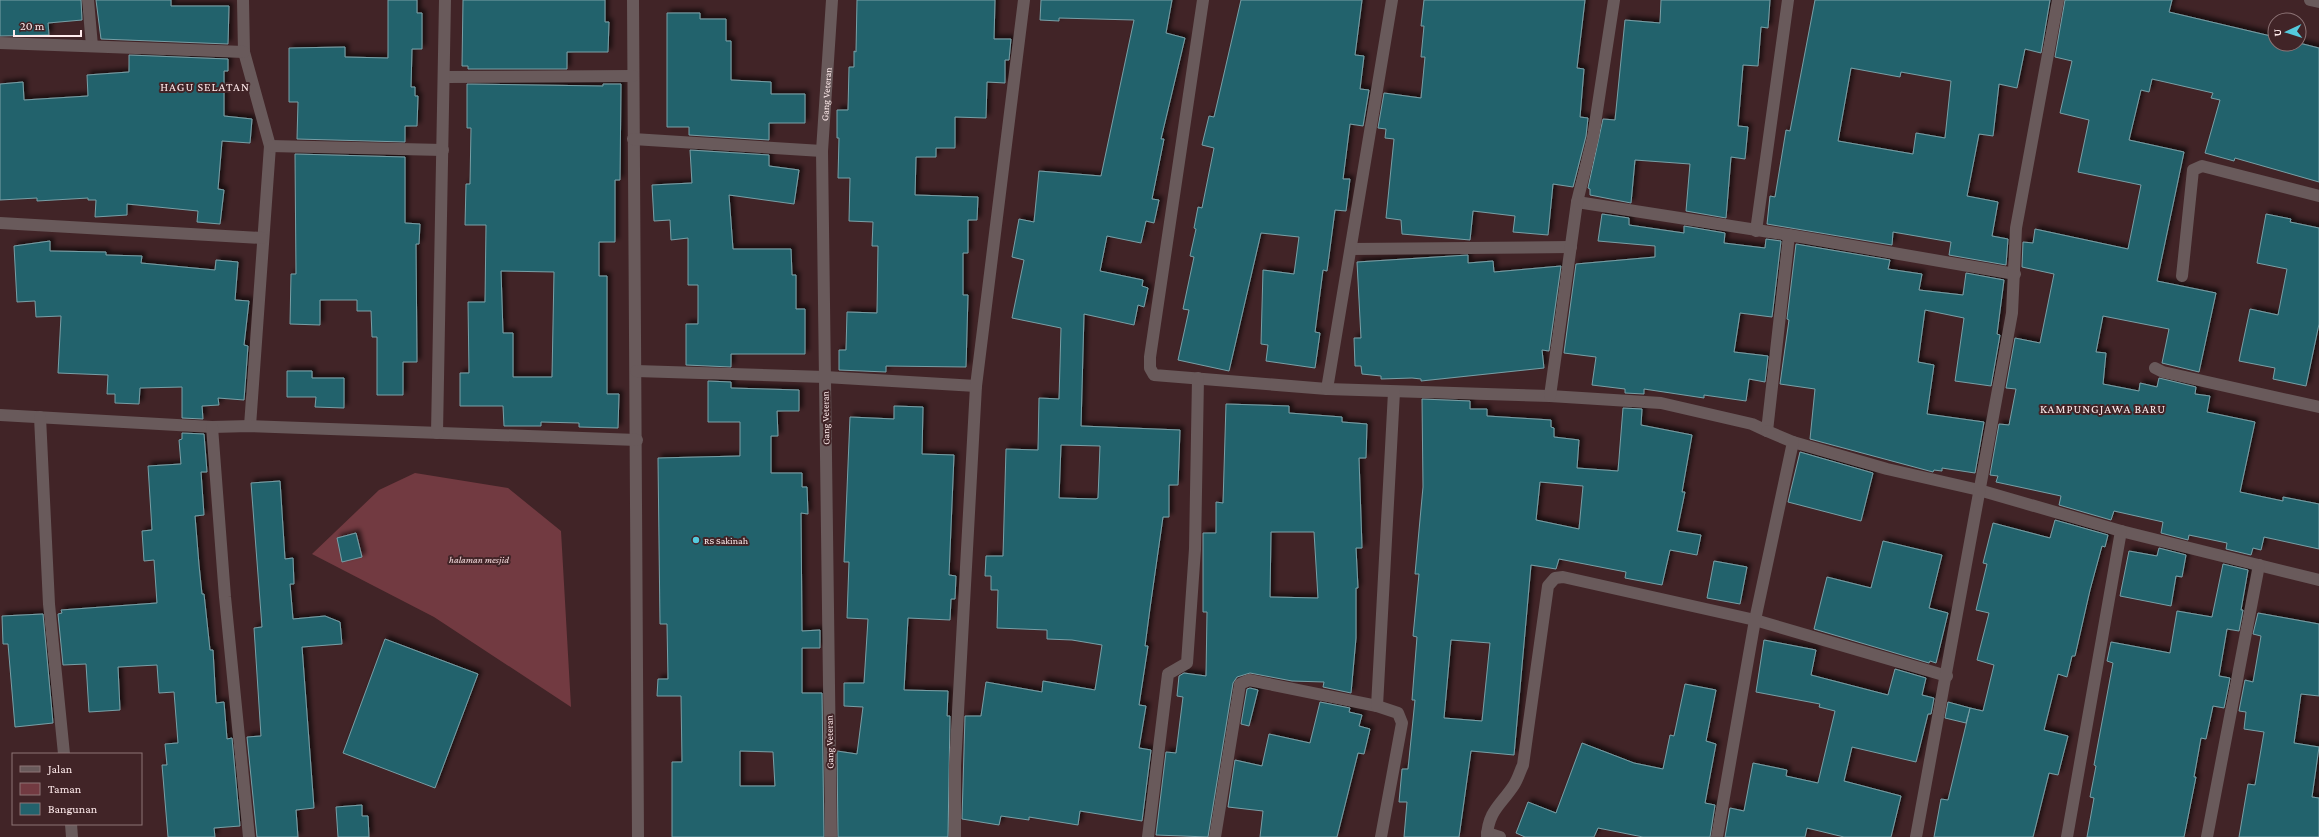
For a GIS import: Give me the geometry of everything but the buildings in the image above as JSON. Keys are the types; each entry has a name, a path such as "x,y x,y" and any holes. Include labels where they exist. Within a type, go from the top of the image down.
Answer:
{"street":[{"path":"88,0 92,46"},
{"path":"243,0 244,52 270,146 262,238 250,426"},
{"path":"438,433 445,0"},
{"path":"633,0 633,139 637,440 638,837"},
{"name":"Gang Veteran","path":"831,837 822,151 832,0"},
{"path":"955,837 955,766 976,386 1024,0"},
{"path":"1203,0 1150,357 1150,368 1154,375 1327,389 1550,396 1661,403 1752,424 1793,442 1887,469 1979,490 2120,531 2319,580"},
{"path":"1327,389 1392,0"},
{"path":"1550,396 1577,202 1593,137 1614,0"},
{"path":"1756,231 1788,0"},
{"path":"1916,837 1947,676 1979,490 2012,313 2016,228 2058,0"},
{"path":"2310,0 2319,2"},
{"path":"0,44 244,52"},
{"path":"444,77 633,76"},
{"path":"633,139 822,151"},
{"path":"270,146 443,150"},
{"path":"2182,276 2193,170 2197,167 2202,166 2319,196"},
{"path":"1577,202 1756,231 1790,235 2015,274"},
{"path":"0,223 262,238"},
{"path":"1767,431 1790,235"},
{"path":"1351,249 1571,247"},
{"path":"2155,368 2163,372 2319,407"},
{"path":"636,371 825,377 976,386"},
{"path":"1148,837 1168,674 1187,663 1194,549 1198,378"},
{"path":"1377,706 1394,392"},
{"path":"0,415 212,427 250,426 637,440"},
{"path":"40,417 49,604 64,753"},
{"path":"212,427 225,597 249,837"},
{"path":"1717,837 1755,620 1793,442"},
{"path":"2067,837 2120,531"},
{"path":"2207,837 2259,565"},
{"path":"1500,837 1487,835 1487,825 1493,811 1514,785 1523,765 1548,586 1554,578 1563,578 1755,620 1947,676"},
{"path":"1215,837 1240,684 1249,680 1377,706 1398,713 1402,723 1381,837"},
{"path":"71,825 72,837"}],"green space":[{"name":"halaman mesjid","path":"415,473 508,488 561,531 571,707 434,617 312,554 379,490"}],"place":[{"name":"RS Sakinah","path":"696,540"}],"district":[{"name":"HAGU SELATAN","path":"205,87"},
{"name":"KAMPUNGJAWA BARU","path":"2103,409"}]}
